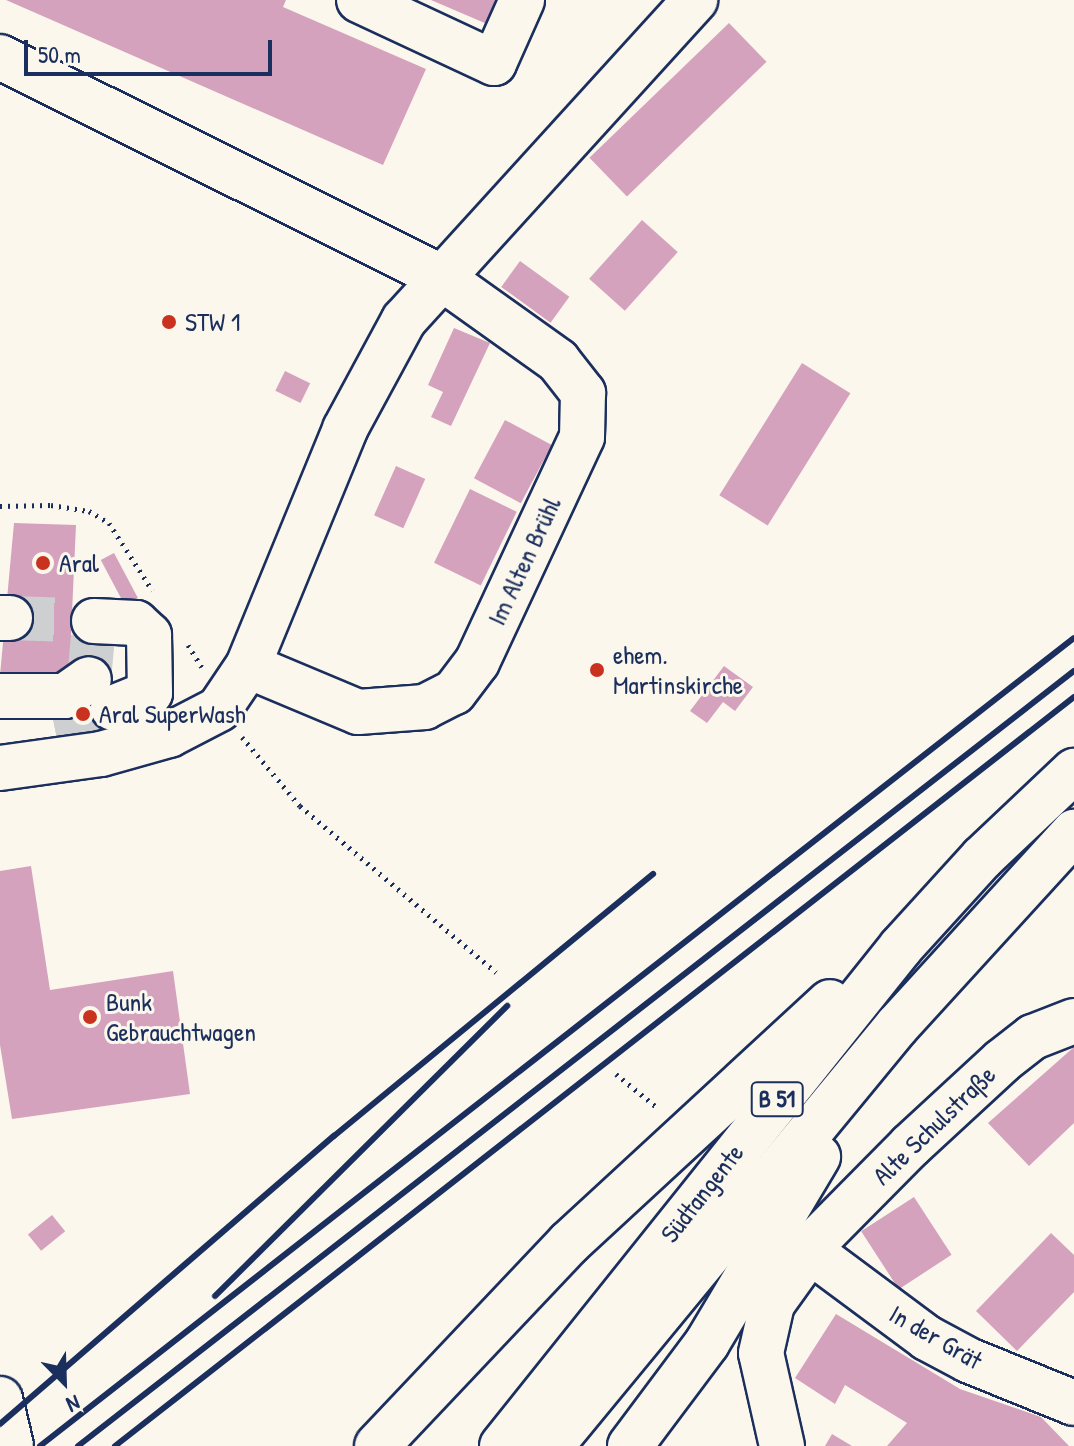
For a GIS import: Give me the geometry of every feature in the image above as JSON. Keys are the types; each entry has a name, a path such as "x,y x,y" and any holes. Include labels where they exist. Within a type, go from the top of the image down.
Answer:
{"main road":[{"path":"359,0 494,63 522,0"},
{"path":"0,768 101,754 190,727 219,709 248,666 345,429 404,320 439,276 695,0"},
{"name":"Im Alten Brühl","path":"0,57 439,276 558,361 583,393 582,437 477,662 454,692 425,707 358,712 248,666"},
{"path":"0,696 65,696 92,653"},
{"path":"0,714 53,720"},
{"name":"Südtangente","path":"502,1446 901,947 982,858 1074,771"},
{"name":"Südtangente","path":"551,1446 897,1026 1074,832"},
{"path":"377,1446 655,1160 808,1019 901,947"},
{"name":"Alte Schulstraße","path":"782,1446 761,1353 772,1304 810,1251 1002,1061 1033,1037 1074,1021"},
{"path":"630,1446 707,1343 897,1026"},
{"name":"In der Grät","path":"810,1251 927,1338 1074,1403"},
{"path":"0,1399 11,1446"}],"path":[{"path":"616,1074 669,1118"}],"building":[{"path":"6,0 286,0 283,7 426,69 383,165"},
{"path":"431,0 506,0 494,27"},
{"path":"729,23 767,62 627,197 589,158"},
{"path":"642,220 678,252 625,311 589,279"},
{"path":"520,261 569,297 551,323 501,287"},
{"path":"454,328 490,343 451,426 431,417 443,392 428,385"},
{"path":"802,363 850,393 768,526 719,495"},
{"path":"285,371 310,383 301,403 275,391"},
{"path":"505,420 552,445 521,503 474,478"},
{"path":"396,466 425,479 403,528 374,515"},
{"path":"470,489 517,512 481,585 434,563"},
{"path":"14,523 76,525 71,635 101,638 97,680 0,675"},
{"path":"114,553 138,598 125,605 101,560"},
{"path":"724,666 753,687 735,711 723,702 707,723 690,711"},
{"name":"Aral SuperWash","path":"110,697 115,719 57,733 52,710"},
{"name":"Bunk Gebrauchtwagen","path":"31,866 50,990 173,971 190,1094 12,1119 0,1045 0,871"},
{"path":"1074,1047 1074,1123 1029,1166 988,1123"},
{"path":"914,1197 952,1255 899,1289 861,1231"},
{"path":"52,1215 65,1231 41,1251 28,1235"},
{"path":"1051,1233 1074,1255 1074,1292 1017,1351 976,1311"},
{"path":"836,1314 960,1389 1041,1417 1069,1446 887,1446 907,1423 845,1385 835,1404 795,1378"},
{"path":"832,1434 852,1446 825,1446"}],"tunnel":[{"path":"10,618 72,620"},
{"path":"89,679 93,637"},
{"path":"53,720 113,708"}],"railway":[{"path":"40,1446 1074,638"},
{"path":"78,1446 1074,671"},
{"path":"115,1446 1074,697"},
{"path":"0,1424 334,1136 653,874"},
{"path":"215,1296 507,1006"}],"place":[{"name":"STW 1","path":"169,322"},
{"name":"Aral","path":"43,563"},
{"name":"ehem. Martinskirche","path":"597,670"},
{"name":"Aral SuperWash","path":"83,714"},
{"name":"Bunk Gebrauchtwagen","path":"90,1017"}]}
